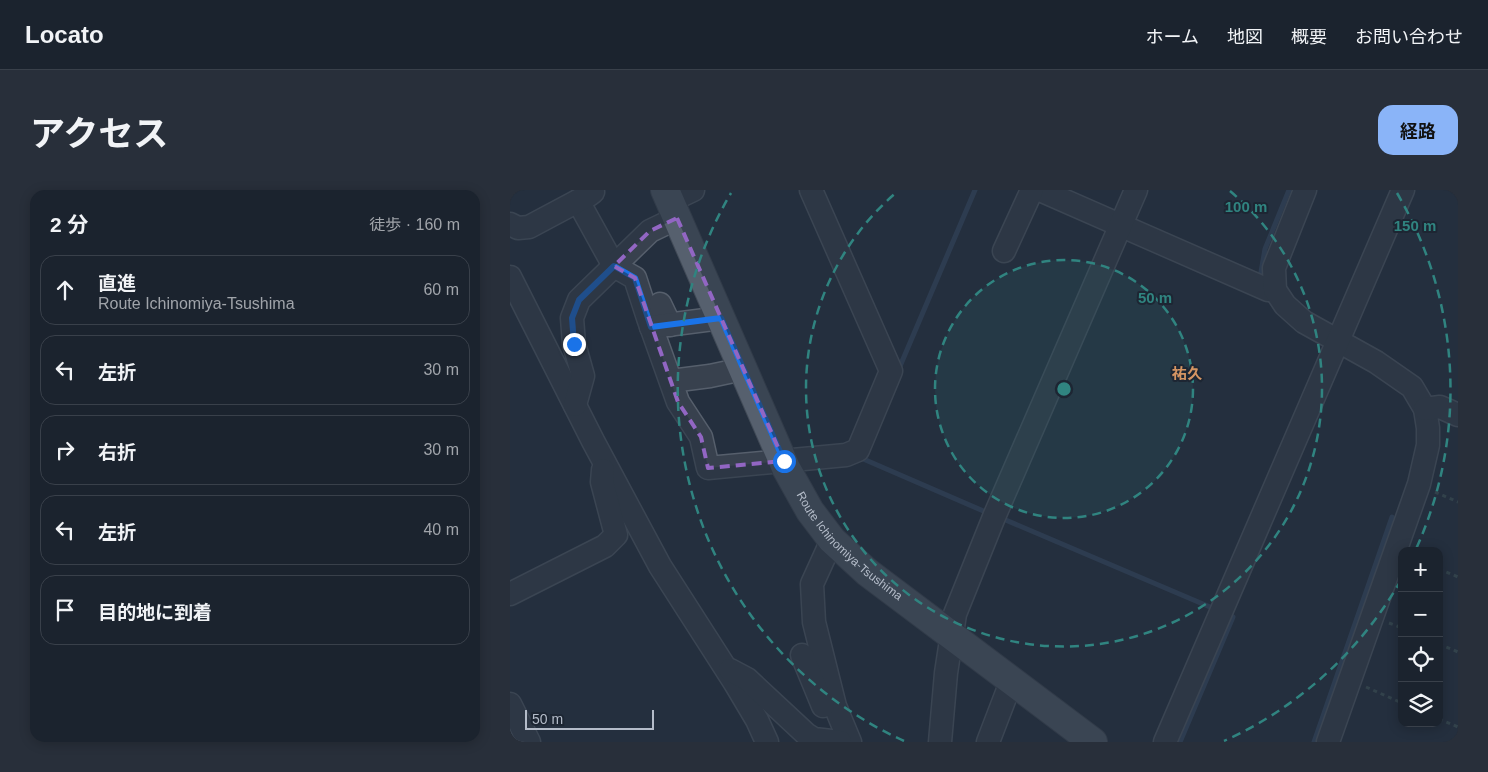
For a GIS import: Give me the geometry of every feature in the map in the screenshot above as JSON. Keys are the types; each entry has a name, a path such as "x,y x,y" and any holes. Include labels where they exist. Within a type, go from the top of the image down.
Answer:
{"main road":[{"name":"Route Ichinomiya-Tsushima","path":"676,200 721,318 784,461 810,511 832,540 866,572 1093,742"}],"street":[{"path":"660,304 661,326 671,381 678,402 701,436 708,468 846,455 858,450 891,371 811,190"},
{"path":"1004,251 1032,190"},
{"path":"1040,190 1268,290 1275,290"},
{"path":"940,742 950,636 955,614 994,517 1136,190"},
{"path":"1305,190 1274,268 1275,290 1285,305 1304,322 1339,340 1396,374 1412,386 1426,410 1428,428 1425,463 1328,742"},
{"path":"1165,742 1403,190"},
{"path":"510,224 518,228 529,227 585,196 614,266 635,278 661,326"},
{"path":"575,405 583,376 574,344 572,318 579,300 650,231 676,200"},
{"path":"510,277 604,462 660,566 725,667 757,720 767,742"},
{"path":"661,326 721,318"},
{"path":"671,381 743,369"},
{"path":"1426,410 1440,407 1458,415"},
{"path":"510,594 605,546 616,535 602,482 604,462"},
{"path":"832,540 812,584 814,622 835,706 840,742"},
{"path":"802,655 818,691 831,729 840,742"},
{"path":"725,667 748,679 806,734 814,739 840,742"},
{"path":"988,742 1011,682"},
{"path":"510,704 529,742"}],"path":[{"path":"1443,571 1458,577"},
{"path":"1443,646 1458,652"},
{"path":"1350,680 1398,701"},
{"path":"1443,721 1458,727"}],"highlighted area":[{"path":"677,218 784,461 708,468 701,437 678,402 635,278 614,266 650,231"}],"waterway":[{"path":"898,371 975,190"},
{"path":"1261,272 1265,249 1289,190"},
{"path":"863,455 861,458 988,513"},
{"path":"1314,742 1392,517"},
{"path":"1001,518 1210,607"},
{"path":"1180,742 1233,617 1229,615"}],"district":[{"name":"祐久","path":"1187,373"}],"route":[{"path":"574,344 572,318 579,300 614,266 635,278 651,327 721,318 784,461"}]}
